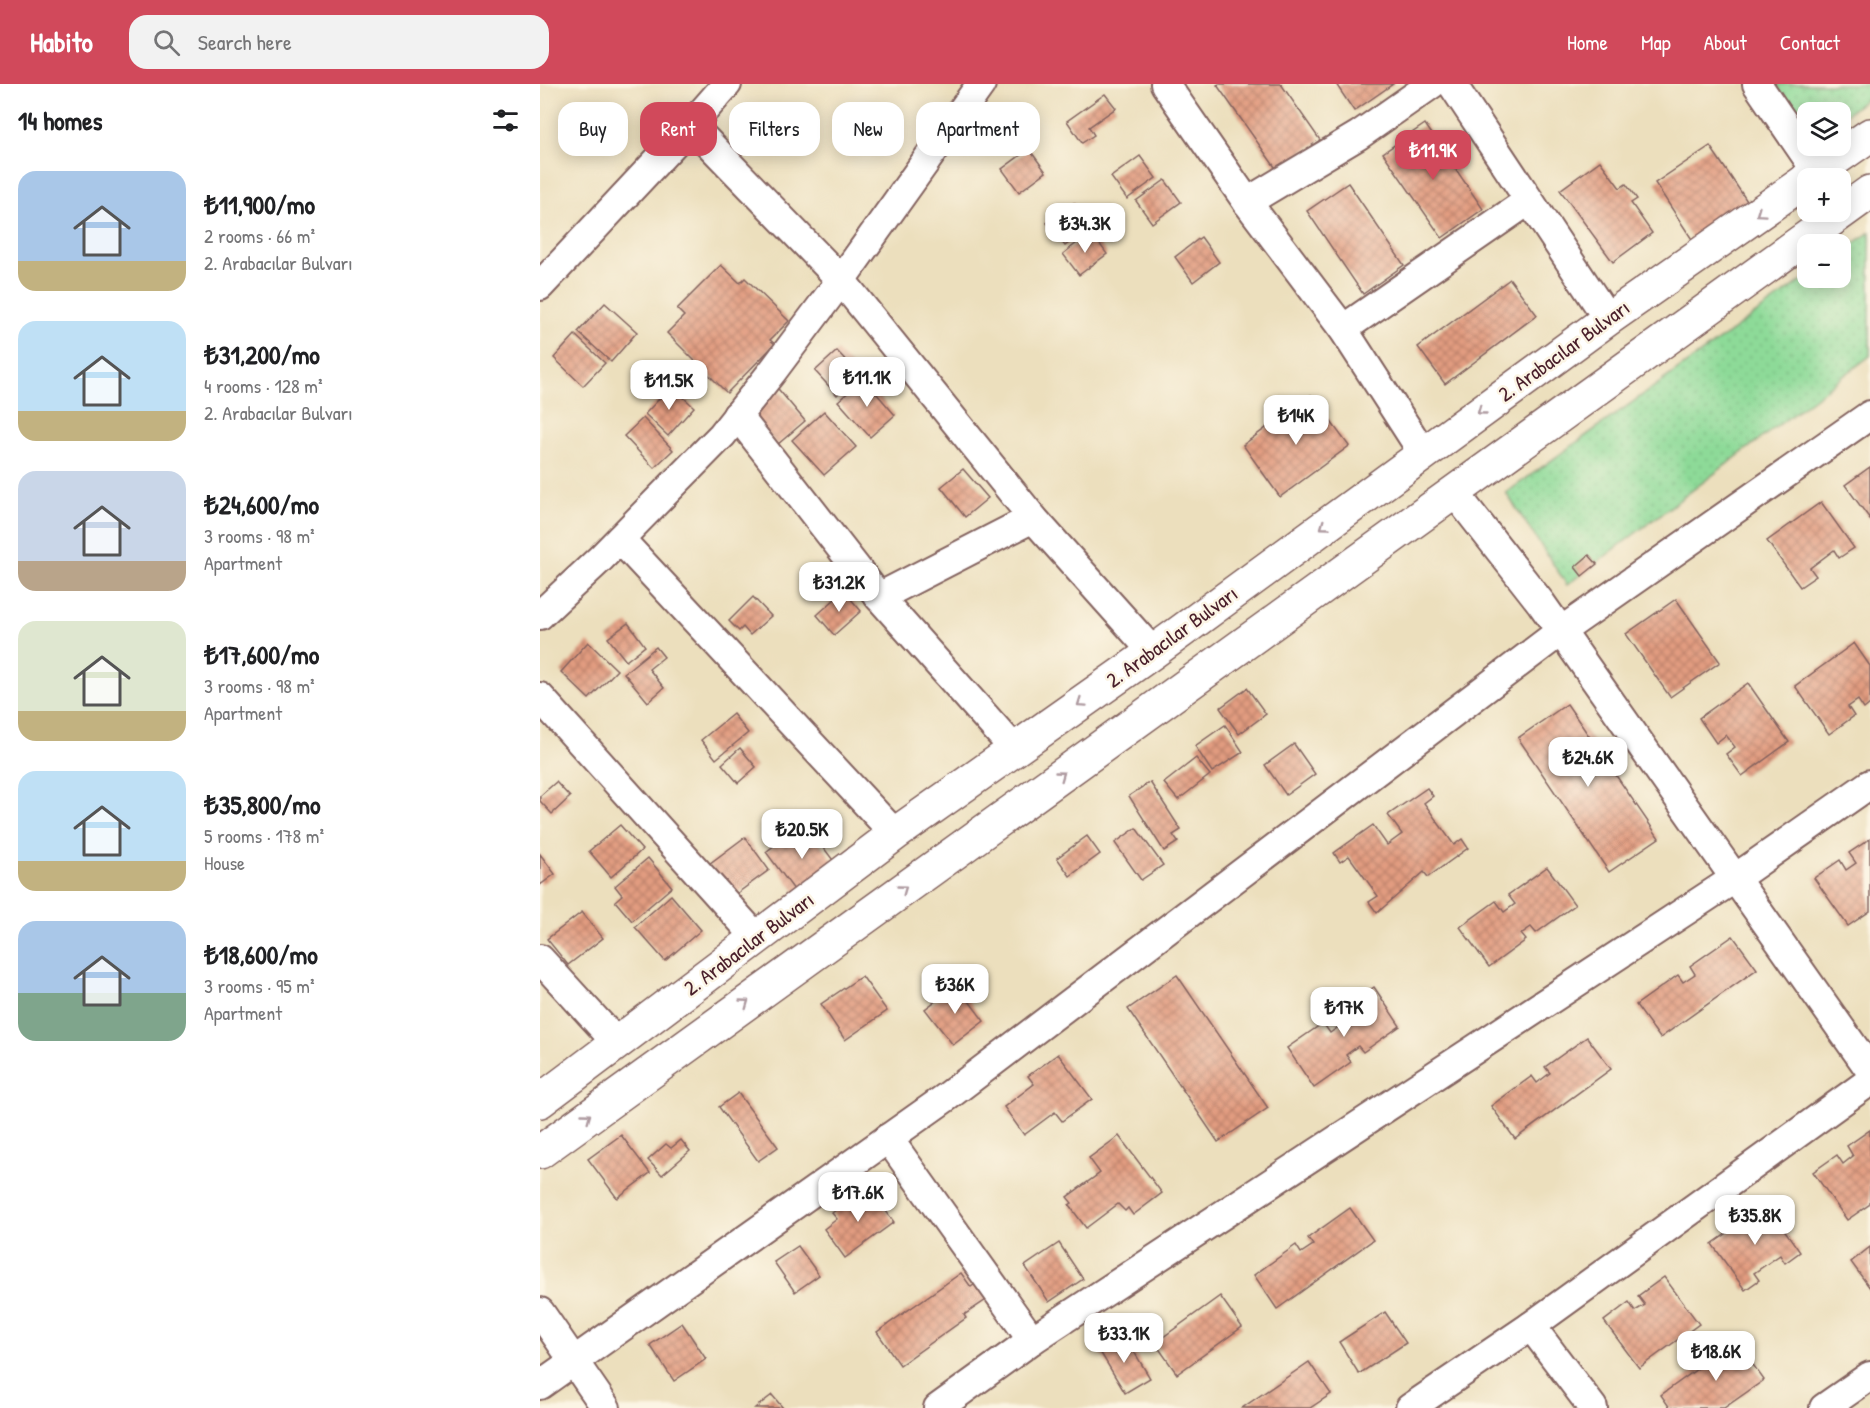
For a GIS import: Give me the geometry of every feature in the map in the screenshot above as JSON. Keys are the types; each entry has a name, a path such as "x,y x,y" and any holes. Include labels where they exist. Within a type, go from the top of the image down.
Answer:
{"main road":[{"name":"2. Arabacılar Bulvarı","path":"1824,168 1870,135"},
{"name":"2. Arabacılar Bulvarı","path":"540,1101 895,834 1153,652 1608,319 1797,187"},
{"path":"540,1152 1870,192"}],"street":[{"path":"712,102 727,84"},
{"path":"540,615 620,539 722,435 841,280 981,84"},
{"path":"1165,84 1247,202 1343,329 1423,453"},
{"path":"1247,202 1359,135 1432,84"},
{"path":"1452,84 1608,319"},
{"path":"1757,84 1806,168"},
{"path":"717,153 841,280 1033,519 1153,652"},
{"path":"546,268 660,156"},
{"path":"1343,329 1528,201"},
{"path":"737,415 879,597 1015,750"},
{"path":"540,1385 948,1096 1561,631 1870,415"},
{"path":"1454,492 1541,603 1870,1070"},
{"path":"879,597 1033,519"},
{"path":"620,539 895,834"},
{"path":"540,697 758,938"},
{"path":"938,1408 1032,1340 1734,879 1870,784"},
{"path":"540,959 617,1043"},
{"path":"1410,1408 1531,1326 1870,1081"},
{"path":"888,1138 1032,1340"},
{"path":"540,1312 606,1408"},
{"path":"1531,1326 1593,1408"},
{"path":"1824,1408 1870,1376"}],"green space":[{"path":"1775,84 1870,84 1870,96 1851,110 1851,102 1797,102 1797,116"},
{"path":"1870,232 1870,356 1567,585 1506,493 1797,284 1797,288 1851,288 1851,246"}],"building":[{"path":"1281,84 1320,140 1277,170 1217,85"},
{"path":"1336,84 1393,84 1354,111"},
{"path":"1105,94 1116,108 1089,127 1094,135 1082,143 1067,121"},
{"path":"1425,124 1483,209 1442,238 1383,153"},
{"path":"1710,146 1753,210 1697,247 1655,183"},
{"path":"1020,156 1034,156 1046,172 1019,192 1002,169"},
{"path":"1140,156 1156,178 1127,199 1111,177"},
{"path":"1600,161 1620,188 1626,184 1637,199 1631,203 1652,233 1613,262 1560,190"},
{"path":"1165,180 1181,202 1152,223 1136,201"},
{"path":"1348,183 1404,265 1363,294 1307,211"},
{"path":"1074,203 1091,225 1065,246 1047,223"},
{"path":"1091,232 1107,254 1079,275 1063,254"},
{"path":"1201,237 1219,262 1193,282 1175,257"},
{"path":"721,265 740,283 745,278 789,321 770,340 775,344 727,393 667,333 684,316 677,309"},
{"path":"1510,279 1537,315 1445,384 1418,347"},
{"path":"605,303 637,332 611,362 578,332"},
{"path":"575,335 605,363 583,386 554,358"},
{"path":"837,351 859,374 837,395 815,371"},
{"path":"864,379 895,415 870,437 838,401"},
{"path":"774,384 805,421 777,445 746,408"},
{"path":"671,386 694,407 668,436 645,414"},
{"path":"1311,395 1349,446 1280,497 1243,445"},
{"path":"824,411 856,447 824,475 792,440"},
{"path":"643,418 673,450 654,468 624,436"},
{"path":"1870,467 1870,519 1845,485"},
{"path":"963,469 988,498 965,517 941,487"},
{"path":"1821,502 1854,548 1839,558 1834,550 1810,568 1816,576 1800,587 1767,541"},
{"path":"1589,555 1597,564 1582,576 1575,567"},
{"path":"844,591 861,611 834,635 817,615"},
{"path":"753,597 771,616 750,635 743,627 739,631 729,621"},
{"path":"1676,599 1720,662 1670,697 1626,634"},
{"path":"628,623 645,646 626,661 608,638"},
{"path":"588,642 617,670 589,699 561,672"},
{"path":"1854,643 1870,666 1870,704 1864,709 1858,700 1848,707 1854,716 1829,734 1795,686"},
{"path":"656,647 664,657 649,669 664,688 648,702 624,673"},
{"path":"1748,683 1789,742 1742,776 1726,754 1735,747 1726,735 1716,743 1699,718"},
{"path":"1247,688 1266,714 1239,734 1220,708"},
{"path":"1567,704 1659,838 1609,872 1518,738"},
{"path":"733,714 748,733 716,759 701,740"},
{"path":"1225,725 1243,752 1212,772 1195,746"},
{"path":"1294,744 1315,774 1286,795 1265,765"},
{"path":"740,748 756,767 738,783 722,764"},
{"path":"1196,758 1210,775 1178,800 1164,783"},
{"path":"556,782 570,797 552,814 540,801 540,796"},
{"path":"1150,782 1181,830 1173,835 1178,842 1164,851 1129,796"},
{"path":"1427,788 1433,796 1424,803 1454,845 1462,839 1468,848 1428,877 1424,872 1377,913 1369,902 1378,896 1349,856 1340,862 1334,853 1373,825 1387,845 1402,834 1388,815"},
{"path":"804,822 839,868 800,898 766,852"},
{"path":"620,825 642,850 611,877 589,851"},
{"path":"1136,828 1163,865 1141,880 1115,843"},
{"path":"1087,836 1100,854 1070,876 1057,858"},
{"path":"745,837 769,870 732,897 709,864"},
{"path":"1870,839 1870,911 1848,926 1814,878 1840,860 1846,870 1856,863 1849,853"},
{"path":"540,854 555,874 540,885"},
{"path":"648,858 672,887 632,921 615,901 622,895 615,886"},
{"path":"1547,867 1575,905 1536,933 1531,927 1521,934 1526,940 1489,967 1460,927 1496,901 1504,912 1515,904 1508,895"},
{"path":"671,895 701,930 665,961 635,927"},
{"path":"582,912 603,938 568,965 547,939"},
{"path":"1733,936 1757,969 1660,1038 1636,1005 1678,975 1683,982 1695,974 1690,966"},
{"path":"1177,975 1268,1108 1218,1142 1128,1009"},
{"path":"862,976 887,1011 845,1040 821,1004"},
{"path":"957,985 984,1021 953,1045 925,1009"},
{"path":"1374,987 1400,1026 1363,1052 1358,1046 1346,1055 1351,1062 1314,1088 1287,1048 1323,1023 1330,1033 1344,1023 1337,1013"},
{"path":"1587,1037 1611,1069 1515,1139 1491,1106 1532,1076 1537,1083 1550,1073 1545,1067"},
{"path":"1058,1054 1092,1099 1062,1121 1055,1112 1024,1135 1004,1107 1034,1084 1028,1076"},
{"path":"738,1093 778,1147 758,1161 719,1107"},
{"path":"1870,1130 1870,1204 1847,1220 1813,1172 1837,1155 1843,1164 1853,1156 1847,1146"},
{"path":"621,1135 650,1173 617,1198 588,1159"},
{"path":"1119,1136 1162,1193 1133,1215 1128,1208 1125,1211 1118,1204 1086,1228 1069,1205 1072,1203 1067,1197 1100,1173 1089,1158"},
{"path":"681,1140 690,1151 662,1175 648,1160 666,1144 671,1148"},
{"path":"873,1193 894,1222 845,1258 824,1229 837,1219 832,1213 857,1194 862,1201"},
{"path":"1767,1205 1800,1252 1785,1263 1780,1255 1754,1273 1759,1280 1745,1290 1712,1244"},
{"path":"1350,1208 1373,1240 1277,1309 1254,1275 1296,1245 1301,1253 1313,1245 1308,1238"},
{"path":"1059,1243 1083,1279 1049,1302 1025,1266"},
{"path":"798,1246 819,1275 795,1292 774,1262"},
{"path":"1870,1247 1870,1288 1851,1262"},
{"path":"961,1273 971,1287 978,1282 989,1298 964,1315 966,1318 900,1365 877,1332"},
{"path":"1664,1277 1699,1324 1639,1368 1604,1321 1629,1302 1635,1311 1645,1305 1638,1296"},
{"path":"1220,1296 1242,1327 1177,1374 1155,1343"},
{"path":"1385,1312 1406,1343 1359,1374 1339,1342"},
{"path":"682,1323 706,1359 674,1381 650,1345"},
{"path":"1124,1335 1150,1378 1125,1393 1099,1350"},
{"path":"1736,1341 1764,1380 1724,1408 1670,1408 1661,1395"},
{"path":"1309,1362 1331,1394 1310,1408 1242,1408"},
{"path":"772,1395 783,1408 755,1408"}]}
